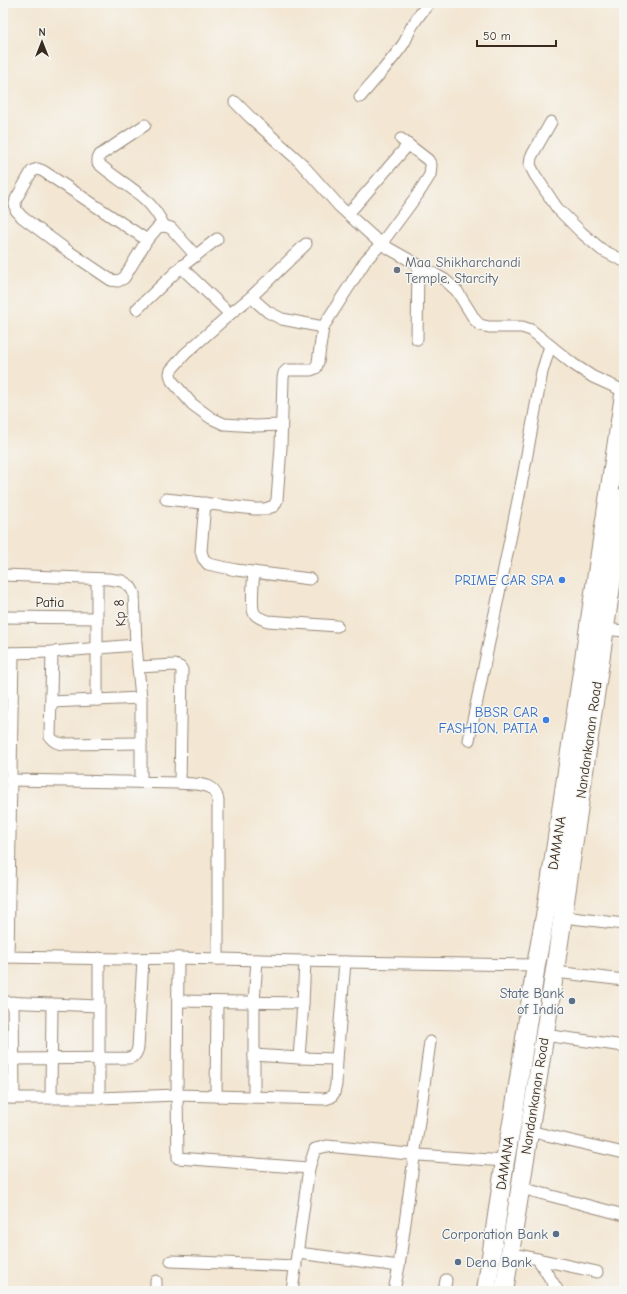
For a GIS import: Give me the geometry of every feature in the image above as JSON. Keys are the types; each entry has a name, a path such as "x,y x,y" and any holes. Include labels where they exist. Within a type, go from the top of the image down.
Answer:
{"main road":[{"name":"DAMANA","path":"486,1291 536,964 546,910 570,812 624,395"},
{"name":"Nandankanan Road","path":"504,1291 563,916 570,812 605,629 624,497"}],"street":[{"path":"360,97 393,58 421,12 429,3"},
{"path":"235,102 299,161 348,214 381,244 444,280 457,291 475,320 480,325 488,327 522,327 531,330 573,364 593,377 624,391"},
{"path":"551,122 531,157 530,165 557,208 582,233 602,250 624,261"},
{"path":"145,125 100,155 98,163 138,192 156,211 164,226"},
{"path":"166,499 254,509 265,509 274,506 276,500 284,372 288,370 311,370 316,368 323,327 366,260 381,244 418,194 430,174 431,166 428,160 404,142 348,214"},
{"path":"147,240 38,169 32,170 16,199 16,210 22,217 111,280 118,281 124,278 147,240 158,227 164,226 171,228 196,256"},
{"path":"136,309 181,267 217,239"},
{"path":"281,425 255,426 224,424 210,418 192,404 172,381 170,374 171,370 185,354 251,297 306,244"},
{"path":"417,339 418,265"},
{"path":"181,267 230,314"},
{"path":"251,297 268,312 282,319 323,327"},
{"path":"469,740 524,471 542,372 550,346"},
{"path":"205,503 201,551 203,558 208,564 222,568 310,579"},
{"path":"254,572 252,607 254,614 260,618 268,621 337,626"},
{"name":"Kp 8","path":"3,575 122,581 130,586 134,593 136,645 141,698 141,782"},
{"path":"97,700 98,579"},
{"name":"Patia","path":"3,617 97,618"},
{"path":"605,629 624,631"},
{"path":"136,645 52,652 8,653 10,780 6,807 6,957 143,959 178,958 345,962 536,964"},
{"path":"52,652 50,702 50,737 52,740 57,743 141,743"},
{"path":"138,667 175,664 182,670 180,783"},
{"path":"50,702 141,698"},
{"path":"10,780 180,783 212,788 216,793 218,800 218,959"},
{"path":"563,916 624,924"},
{"path":"99,958 99,1098"},
{"path":"178,958 178,1158 309,1168"},
{"path":"14,1059 133,1057 138,1048 143,959"},
{"path":"254,1097 254,1002 257,960"},
{"path":"299,1058 305,961"},
{"path":"99,1006 8,1002 14,1059 9,1098 99,1098 177,1095 331,1097 334,1093 336,1085 345,962"},
{"path":"554,972 624,980"},
{"path":"178,1001 303,1003"},
{"path":"216,1096 217,1002"},
{"path":"51,1098 52,1004"},
{"path":"544,1035 624,1046"},
{"path":"394,1291 399,1266 430,1042"},
{"path":"254,1055 337,1059"},
{"path":"529,1131 624,1153"},
{"path":"292,1291 309,1168 315,1149 327,1146 414,1155 505,1161"},
{"path":"521,1188 624,1215"},
{"path":"298,1253 399,1266"},
{"path":"510,1253 597,1272"},
{"path":"538,1259 558,1291"},
{"path":"171,1260 296,1266"},
{"path":"444,1291 446,1280"}],"place":[{"name":"Maa Shikharchandi Temple, Starcity","path":"397,270"},
{"name":"PRIME CAR SPA","path":"562,580"},
{"name":"BBSR CAR FASHION, PATIA","path":"546,720"},
{"name":"State Bank of India","path":"572,1001"},
{"name":"Corporation Bank","path":"556,1234"},
{"name":"Dena Bank","path":"458,1262"}]}
